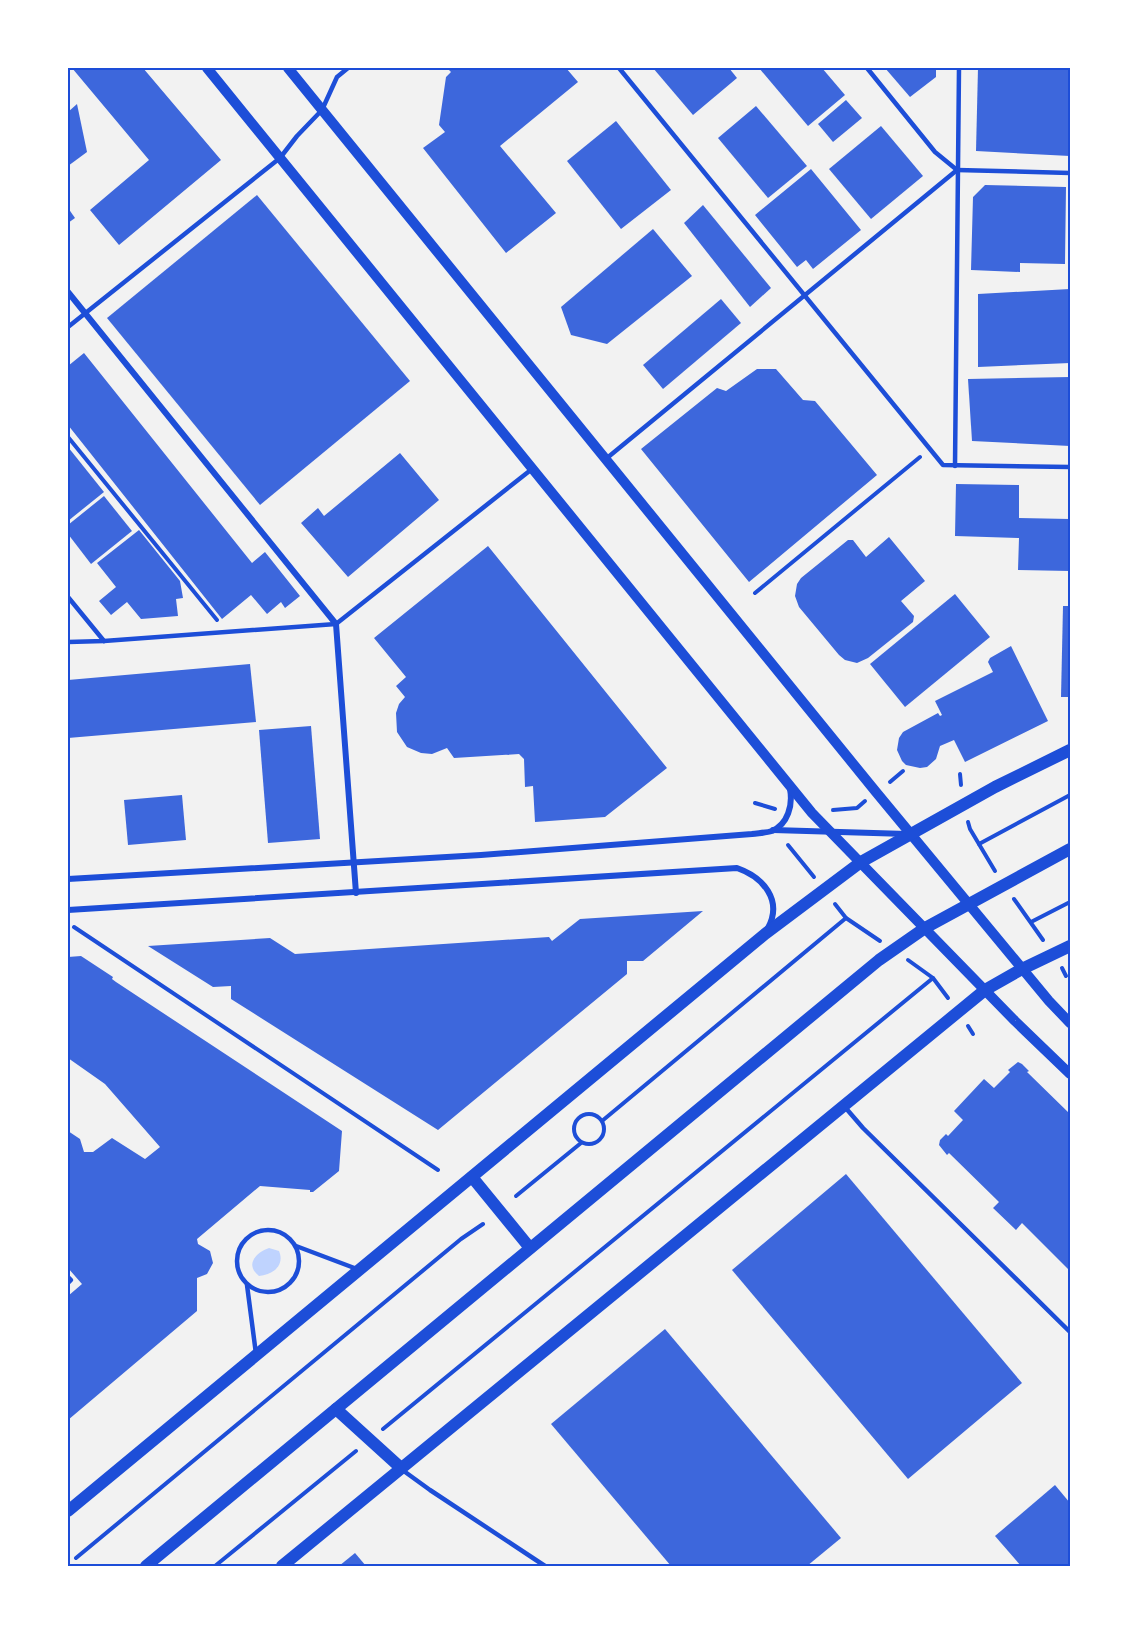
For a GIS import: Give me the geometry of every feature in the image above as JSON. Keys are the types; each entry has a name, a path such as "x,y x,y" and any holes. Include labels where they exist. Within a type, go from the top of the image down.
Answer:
{"main road":[{"path":"70,1505 360,1270 765,934 861,862 994,787 1071,750"},
{"path":"146,1566 879,960 925,928 1071,849"},
{"path":"282,1566 985,990 1022,969 1071,946"},
{"path":"472,1177 530,1248"},
{"path":"336,1409 400,1468"}],"street":[{"path":"207,68 812,813 985,990 1071,1074"},
{"path":"288,68 876,792 1049,1001 1071,1023"},
{"path":"68,292 336,624 356,893"},
{"path":"773,830 789,813 792,802 791,790 778,771"},
{"path":"68,879 481,855 740,835 773,830 911,834"},
{"path":"68,910 737,868 752,873 768,890 773,913 765,934"}],"lane":[{"path":"68,327 280,158 322,110 337,77 348,68"},
{"path":"619,68 943,465 1071,467"},
{"path":"867,68 935,152 957,170 1071,173"},
{"path":"955,465 959,68"},
{"path":"606,460 957,170"},
{"path":"68,642 336,624 533,468"},
{"path":"68,597 104,641"},
{"path":"844,1106 863,1128 1071,1332"},
{"path":"296,1246 299,1266 296,1276 281,1290 272,1293 261,1292 247,1285 238,1273 237,1253 242,1243 249,1235 269,1229 280,1232 296,1246 360,1270"},
{"path":"68,1276 70,1280 68,1283"},
{"path":"247,1285 256,1355"},
{"path":"400,1468 545,1566"}],"path":[{"path":"68,437 227,632"},
{"path":"754,592 930,449"},
{"path":"812,813 857,808 903,771"},
{"path":"978,844 1071,795"},
{"path":"755,803 789,813"},
{"path":"970,829 996,873"},
{"path":"773,830 846,918 871,934"},
{"path":"1031,922 1071,902"},
{"path":"1025,914 1040,936"},
{"path":"602,1121 846,918"},
{"path":"74,927 438,1170"},
{"path":"920,969 933,978 944,992"},
{"path":"215,1566 933,978"},
{"path":"588,1113 596,1115 602,1121 603,1137 597,1143 589,1145 581,1143 573,1130 575,1122 580,1116 588,1113"},
{"path":"516,1196 581,1143"},
{"path":"76,1558 461,1239 483,1224"}],"water":[{"path":"269,1248 279,1251 279,1265 269,1274 259,1276 253,1268 253,1260"}],"building":[{"path":"72,68 143,68 221,160 119,245 90,210 149,160"},
{"path":"447,68 566,68 578,82 500,146 556,213 506,253 423,148 445,132 439,125 446,77 451,72"},
{"path":"653,68 729,68 737,78 693,115"},
{"path":"759,68 822,68 845,95 808,126"},
{"path":"885,68 936,68 936,77 910,97"},
{"path":"978,68 1070,68 1070,156 976,151"},
{"path":"846,100 862,118 833,142 818,124"},
{"path":"77,104 87,152 68,166 68,112"},
{"path":"756,106 807,166 768,198 718,138"},
{"path":"616,121 671,190 621,229 567,161"},
{"path":"881,126 923,176 871,219 829,169"},
{"path":"811,169 861,230 813,269 806,260 797,267 755,215"},
{"path":"985,185 1066,187 1065,264 1020,263 1020,272 971,270 973,197"},
{"path":"257,195 410,381 260,505 107,318"},
{"path":"703,205 771,288 750,307 684,223"},
{"path":"68,208 75,218 68,223"},
{"path":"653,229 692,276 607,344 571,335 561,307"},
{"path":"1070,289 1070,363 978,367 978,294"},
{"path":"721,299 741,323 663,389 643,365"},
{"path":"84,353 252,563 265,552 300,596 285,608 281,602 267,614 251,595 222,619 68,425 68,366"},
{"path":"757,369 776,369 803,400 815,401 877,475 749,582 641,449 717,388 726,391"},
{"path":"1070,377 1070,446 972,441 968,379"},
{"path":"68,447 104,492 68,521"},
{"path":"400,453 439,500 348,577 301,523 318,508 324,516"},
{"path":"956,484 1019,485 1019,518 1070,519 1070,571 1018,570 1019,538 955,536"},
{"path":"104,496 132,531 91,564 68,534 68,525"},
{"path":"139,530 180,581 183,598 176,599 178,616 141,619 127,602 111,615 99,601 116,587 97,563"},
{"path":"889,537 925,581 901,601 914,616 913,622 868,658 857,663 845,660 799,607 795,596 797,584 801,578 848,540 853,540 866,557"},
{"path":"488,546 667,768 605,817 535,822 533,786 525,787 524,759 519,754 454,758 447,748 432,754 421,753 407,747 397,732 396,713 405,697 396,686 406,677 374,638"},
{"path":"955,594 990,637 905,707 870,664"},
{"path":"1063,606 1070,606 1070,697 1061,697"},
{"path":"1011,646 1048,721 965,762 954,740 940,746 936,759 927,767 906,765 897,750 899,738 903,732 938,713 942,715 935,701 993,672 988,662 990,658"},
{"path":"250,664 256,722 68,738 68,680"},
{"path":"311,726 320,839 268,843 259,730"},
{"path":"182,795 186,840 128,845 124,800"},
{"path":"703,911 643,961 627,961 627,974 438,1130 231,999 231,986 213,987 148,946 270,938 295,954 549,937 552,941 580,919"},
{"path":"81,956 113,977 112,979 116,982 342,1131 339,1171 313,1192 260,1186 197,1239 198,1244 210,1251 213,1263 207,1274 197,1278 197,1311 68,1420 68,1296 82,1284 68,1268 68,1131 80,1139 84,1152 93,1152 112,1138 145,1159 160,1147 105,1084 68,1058 68,957"},
{"path":"1018,1062 1070,1114 1070,1271 1022,1223 1016,1230 993,1208 999,1202 939,1145 940,1140 946,1134 948,1136 963,1120 954,1111 984,1079 994,1088 1010,1072 1008,1070"},
{"path":"846,1174 1022,1383 908,1479 732,1270"},
{"path":"665,1329 841,1538 807,1566 671,1566 551,1424"},
{"path":"1055,1485 1070,1503 1070,1566 1021,1566 995,1536"},
{"path":"355,1553 366,1566 339,1566"}]}
